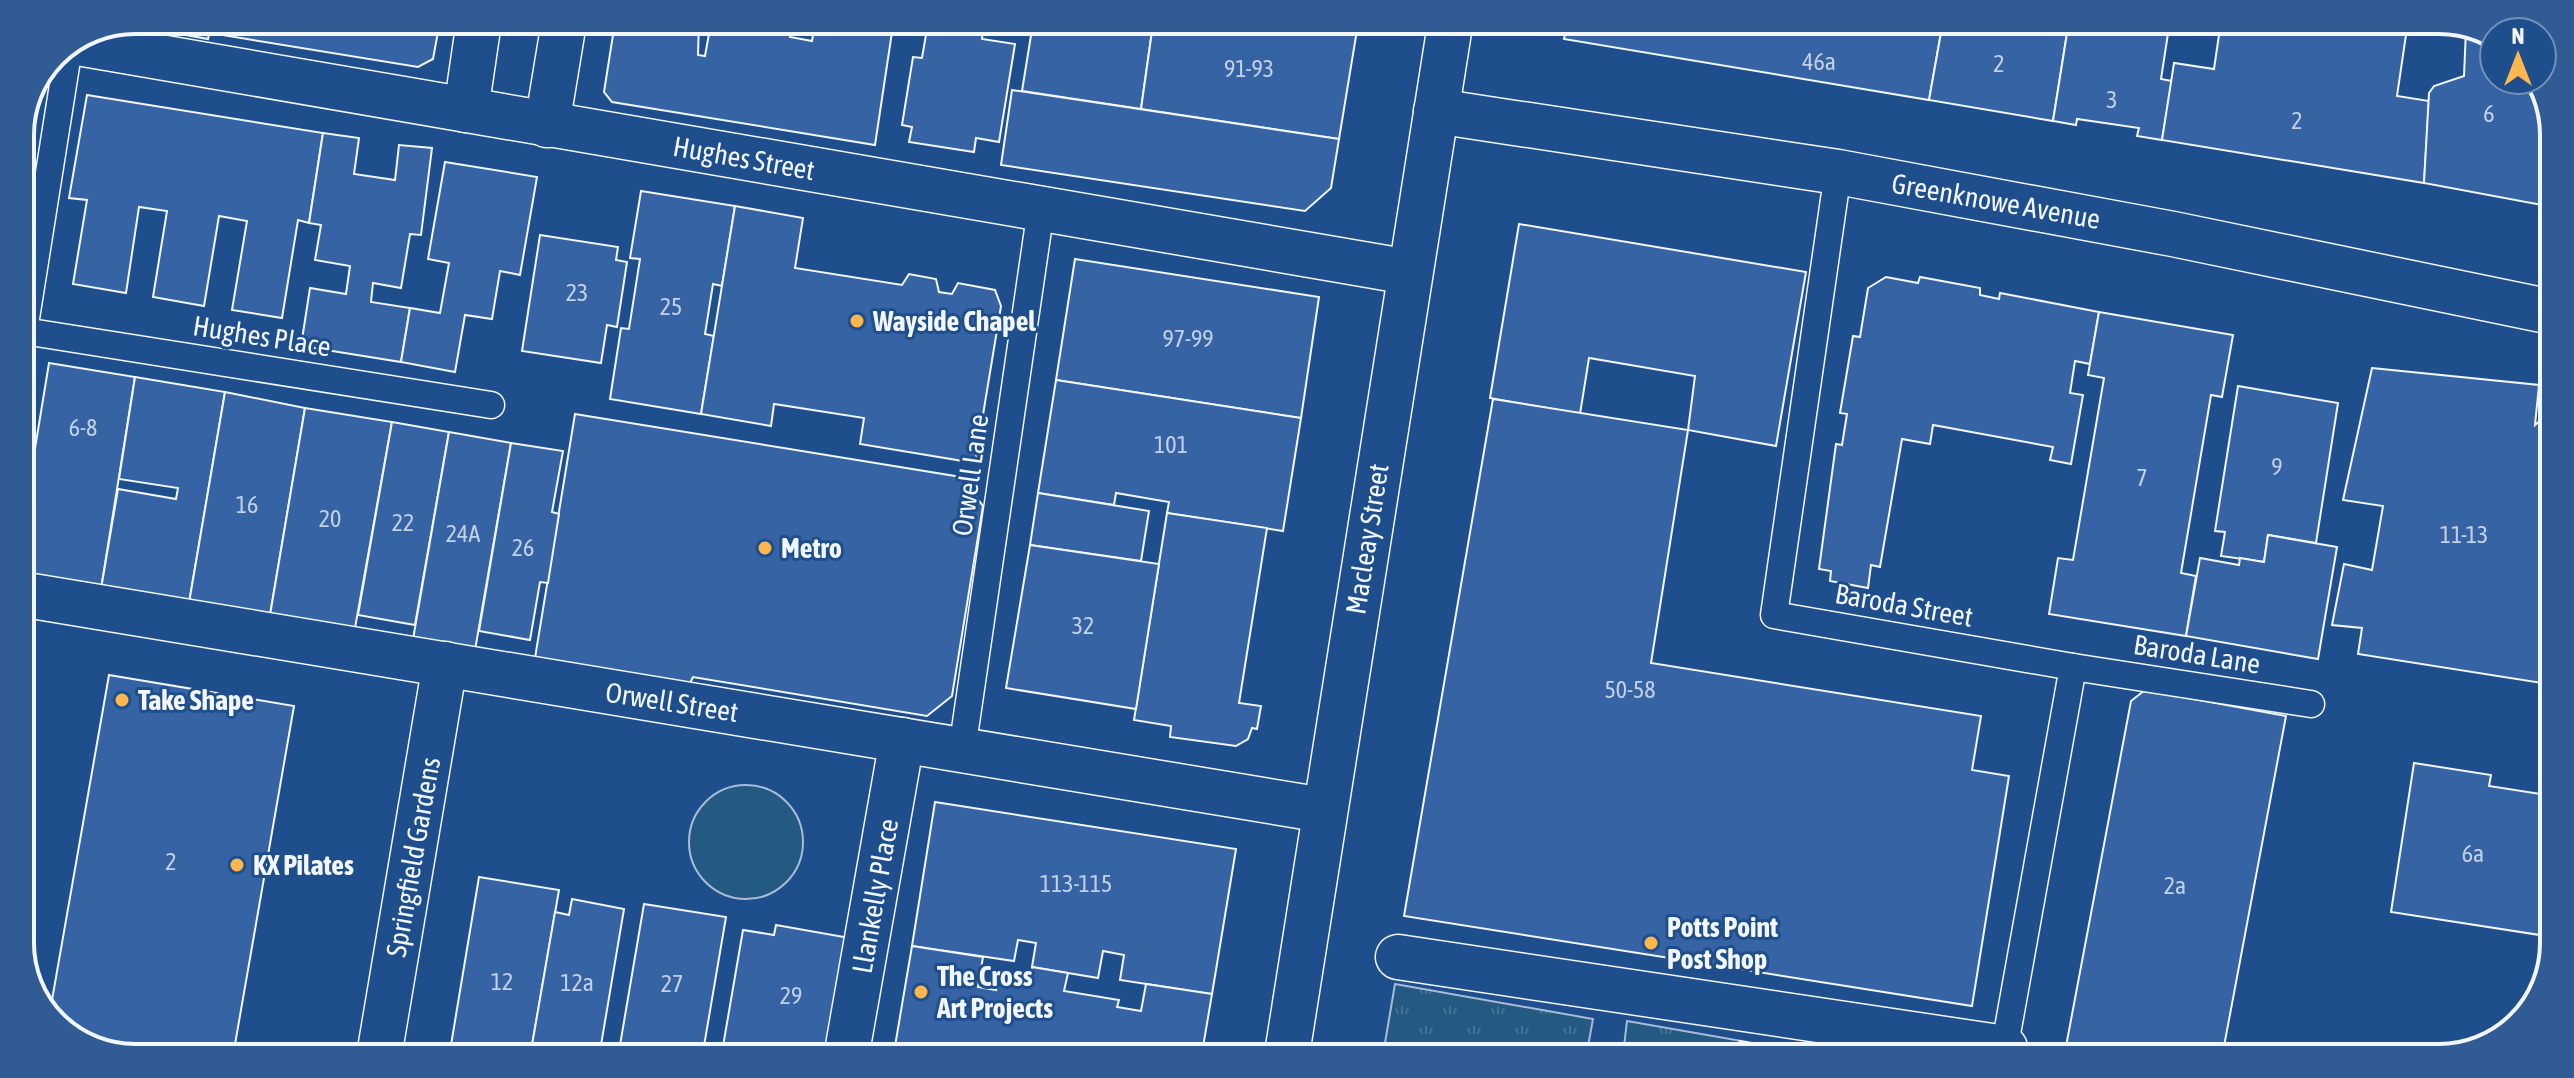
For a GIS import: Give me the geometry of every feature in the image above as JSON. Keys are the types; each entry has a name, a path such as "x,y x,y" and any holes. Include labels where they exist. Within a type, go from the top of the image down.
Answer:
{"street":[{"path":"466,110 477,34"},
{"path":"547,125 562,34"},
{"name":"Macleay Street","path":"1288,1044 1323,810 1449,34"},
{"name":"Hughes Street","path":"90,45 1409,272"},
{"name":"Greenknowe Avenue","path":"1436,111 1838,172 2173,234 2540,310"},
{"name":"Orwell Street","path":"34,596 1323,810"},
{"name":"Springfield Gardens","path":"381,1044 445,664"},
{"name":"Llankelly Place","path":"848,1044 902,740"},
{"path":"1398,957 1953,1044"}],"lane":[{"path":"34,267 67,62"},
{"name":"Baroda Street","path":"1838,172 1774,615 2073,667"},
{"name":"Orwell Lane","path":"962,750 1041,209"},
{"name":"Hughes Place","path":"34,345 491,405"},
{"path":"2005,1044 2073,667"},
{"name":"Baroda Lane","path":"2073,667 2311,704"}],"green space":[{"path":"746,785 768,789 786,802 799,820 803,842 799,864 786,882 768,895 746,899 724,895 706,882 693,864 689,842 693,820 706,802 724,789"},
{"path":"1395,984 1593,1019 1588,1044 1385,1043"},
{"path":"1627,1021 1759,1044 1624,1044"}],"building":[{"path":"180,34 209,34 208,39"},
{"path":"216,34 438,34 433,59 418,67"},
{"path":"613,34 699,34 698,55 705,56 709,34 791,34 790,37 812,41 813,34 892,34 875,145 612,102 604,92"},
{"path":"926,34 983,34 982,39 1015,44 999,142 976,138 974,152 909,142 912,127 902,125 913,57 922,58"},
{"path":"1031,34 1152,34 1141,109 1022,91"},
{"path":"1152,34 1356,34 1339,139 1141,109"},
{"path":"1565,34 1941,34 1929,100 1564,39"},
{"path":"1941,34 2067,34 2053,121 1929,100"},
{"path":"2067,34 2168,34 2161,79 2172,81 2162,140 2137,136 2139,128 2077,119 2076,125 2053,121"},
{"path":"2219,34 2406,34 2397,96 2429,101 2424,183 2162,140 2174,63 2214,69"},
{"path":"2466,38 2478,42 2478,96 2532,96 2540,128 2540,205 2424,183 2429,93 2434,86 2464,76"},
{"path":"1012,90 1339,139 1331,188 1305,211 1001,165"},
{"path":"87,95 323,133 309,223 298,220 282,318 232,310 247,221 219,216 204,306 153,297 167,211 139,207 126,293 73,284 87,200 69,198"},
{"path":"323,133 359,138 354,174 395,180 399,145 432,148 421,235 410,234 401,288 373,283 371,302 410,308 401,362 301,346 310,288 346,294 350,266 315,260 321,225 309,223"},
{"path":"445,162 537,177 520,275 500,271 492,319 465,315 455,372 401,362 410,308 440,313 449,263 428,259"},
{"path":"641,191 735,206 722,286 713,284 705,334 714,336 701,414 610,399 621,328 629,329 640,259 630,258"},
{"name":"Wayside Chapel","path":"735,206 803,218 795,268 902,285 909,274 936,279 939,292 952,294 958,283 995,290 1001,306 975,463 860,444 864,418 774,404 771,426 701,414"},
{"path":"1519,224 1806,272 1776,446 1688,430 1695,376 1589,358 1580,414 1490,398"},
{"path":"540,235 618,247 616,260 627,262 617,327 607,325 601,363 522,351"},
{"path":"1075,259 1319,297 1301,418 1056,380"},
{"path":"1886,277 1918,283 1920,277 1980,288 1980,295 1999,299 2000,293 2099,312 2090,364 2075,361 2070,393 2083,395 2071,464 2050,460 2053,447 1933,425 1930,444 1902,439 1880,567 1871,565 1868,588 1830,581 1831,571 1819,569 1836,444 1842,445 1847,414 1840,413 1853,336 1860,337 1868,288"},
{"path":"2099,312 2233,335 2222,397 2211,395 2181,573 2196,576 2186,636 2049,614 2058,558 2073,560 2104,378 2088,375"},
{"path":"49,363 135,377 101,589 34,578 34,455"},
{"path":"2372,368 2539,385 2535,425 2540,421 2540,683 2358,654 2362,628 2332,625 2344,564 2372,570 2383,506 2343,500"},
{"path":"135,377 225,392 189,603 101,589 118,489 176,499 178,488 119,479"},
{"path":"1056,380 1301,418 1283,531 1167,513 1169,502 1116,493 1114,505 1038,493"},
{"path":"2238,386 2338,403 2316,543 2268,535 2264,562 2221,556 2225,532 2215,531"},
{"path":"225,392 305,408 270,615 189,603"},
{"path":"1493,399 1688,430 1651,663 1981,716 1972,770 2009,776 1972,1006 1404,916"},
{"path":"305,408 392,422 355,628 270,615"},
{"name":"Metro","path":"575,414 961,477 983,506 952,696 927,716 693,677 690,683 535,658"},
{"path":"392,422 449,432 415,625 358,615"},
{"path":"449,432 511,443 474,656 412,645"},
{"path":"511,443 563,451 552,512 559,514 548,583 540,582 530,640 479,631"},
{"path":"1038,493 1149,511 1141,561 1030,545"},
{"path":"1167,513 1267,528 1239,703 1261,706 1257,729 1252,728 1248,739 1236,746 1170,737 1171,726 1134,720"},
{"path":"2268,535 2337,547 2318,659 2186,636 2200,558 2239,565 2240,558 2264,562"},
{"path":"1030,545 1159,564 1136,709 1006,688"},
{"path":"109,675 294,706 235,1044 115,1042 79,1027 52,1000"},
{"path":"2145,690 2286,716 2224,1044 2066,1044 2131,701"},
{"path":"2414,763 2491,775 2489,786 2540,794 2540,935 2391,912"},
{"path":"935,802 1236,849 1212,994 1120,980 1124,955 1103,951 1098,978 1032,967 1036,943 1018,940 1014,961 912,946"},
{"path":"479,877 559,890 532,1044 451,1044"},
{"path":"572,899 624,909 601,1044 532,1044 555,912 569,915"},
{"path":"644,904 726,917 704,1044 620,1044"},
{"path":"776,925 861,940 842,1044 723,1044 743,930 774,935"},
{"path":"912,946 983,957 978,987 996,990 997,982 1030,986 1032,967 1068,973 1064,991 1119,1000 1117,1007 1141,1011 1146,984 1212,994 1204,1044 895,1044"}],"fence":[{"path":"1738,1044 1739,1041 1757,1044"}],"place":[{"name":"Wayside Chapel","path":"857,321"},
{"name":"Metro","path":"765,548"},
{"name":"Take Shape","path":"122,700"},
{"name":"KX Pilates","path":"237,865"},
{"name":"Potts Point Post Shop","path":"1651,943"},
{"name":"The Cross Art Projects","path":"921,992"}]}
